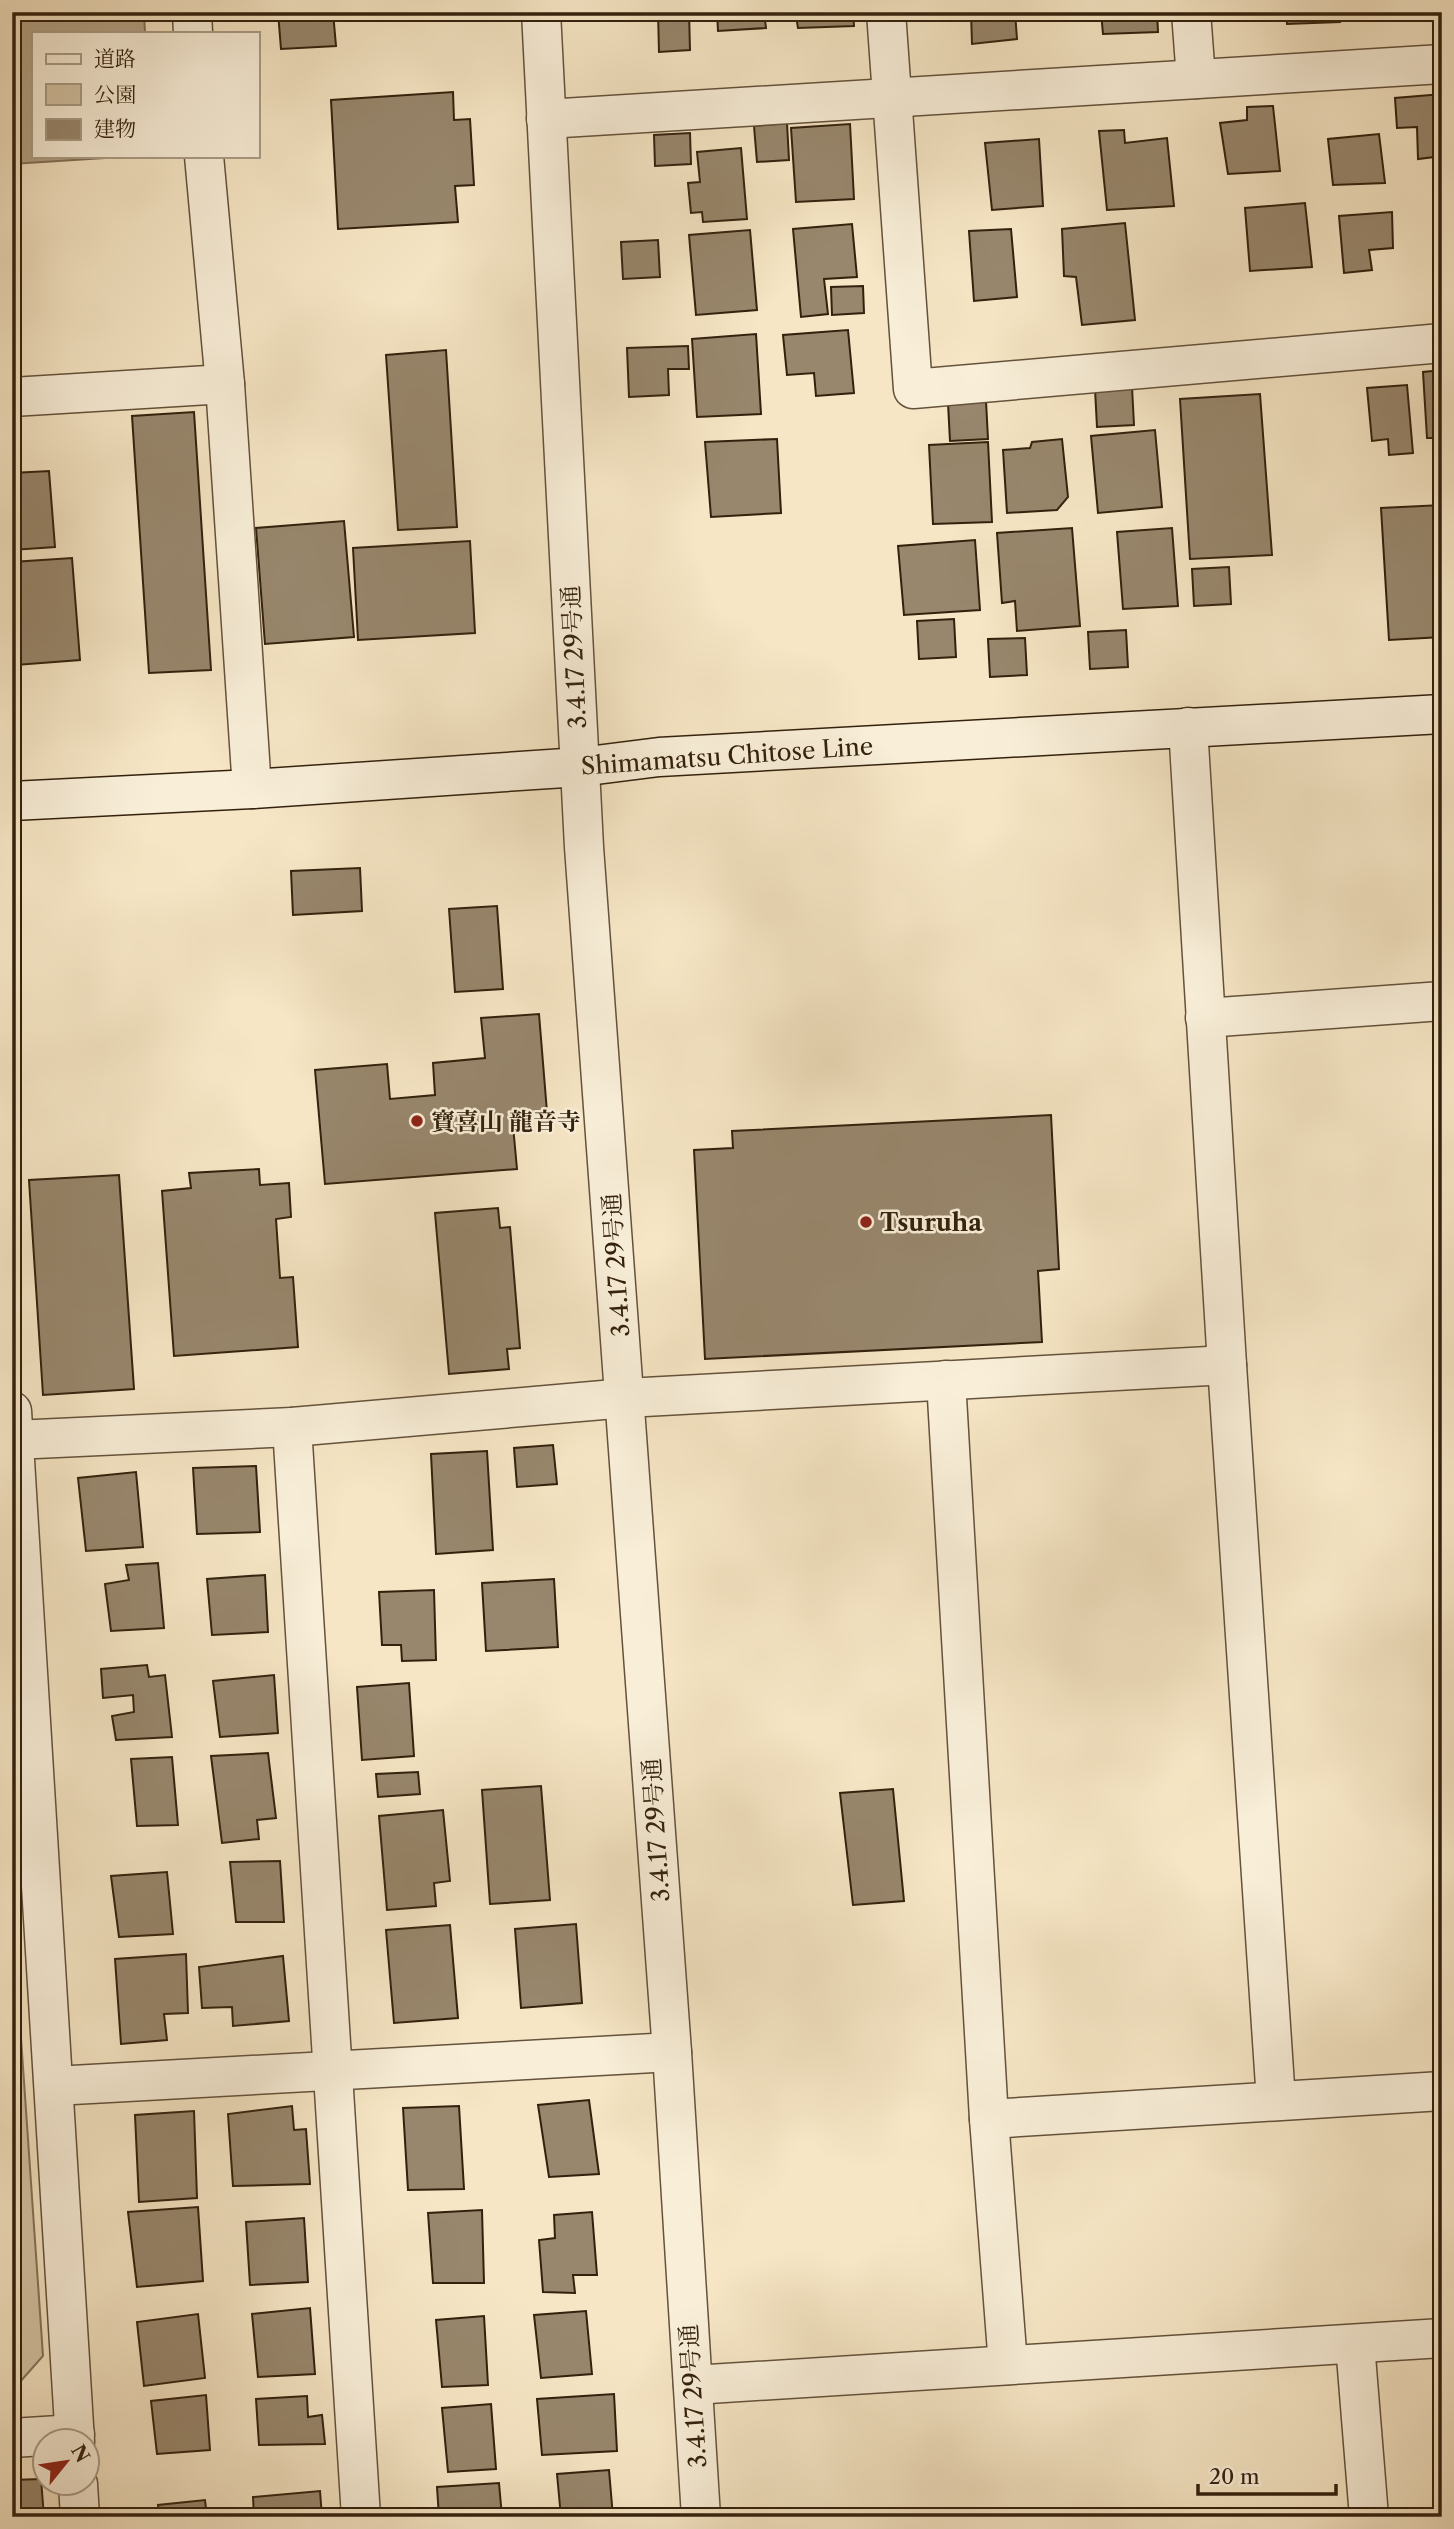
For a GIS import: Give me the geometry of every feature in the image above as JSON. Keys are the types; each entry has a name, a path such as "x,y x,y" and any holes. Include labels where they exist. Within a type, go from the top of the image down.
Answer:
{"street":[{"path":"192,12 193,32"},
{"name":"3.4.17 29号通","path":"541,12 580,767 672,2052 701,2517"},
{"path":"886,12 913,389 1442,343"},
{"path":"1191,12 1196,79"},
{"path":"546,119 1442,64"},
{"path":"204,158 225,384 253,789"},
{"path":"12,397 225,384"},
{"name":"Shimamatsu Chitose Line","path":"12,801 253,789 580,767 659,757 1442,714"},
{"path":"1188,727 1276,2101"},
{"path":"1205,1018 1442,1001"},
{"path":"74,2428 13,1425 292,1427 626,1398 1227,1365"},
{"path":"946,1380 989,2119 1008,2365"},
{"path":"292,1427 361,2517"},
{"path":"54,2086 672,2052"},
{"path":"989,2119 1442,2091"},
{"path":"692,2385 1442,2338"},
{"path":"1355,2344 1369,2517"},
{"path":"12,2438 32,2438"},
{"path":"79,2498 80,2517"}],"green space":[{"path":"12,1908 43,2356 12,2391"}],"shaded area":[{"path":"12,12 144,12 145,32 32,32 32,158 106,158 12,164"}],"building":[{"path":"278,12 333,12 336,46 281,49"},
{"path":"658,12 689,12 690,50 659,52"},
{"path":"717,12 764,12 766,28 718,31"},
{"path":"786,12 853,12 854,26 798,28 796,16 787,17"},
{"path":"971,12 1015,12 1017,39 972,44"},
{"path":"1101,12 1157,12 1158,32 1103,34"},
{"path":"1286,12 1339,12 1340,22 1287,24"},
{"path":"453,92 454,120 470,119 474,185 455,186 458,222 338,229 331,100"},
{"path":"1442,94 1442,156 1418,159 1417,127 1397,128 1395,98"},
{"path":"1273,106 1280,171 1228,174 1220,123 1247,120 1247,107"},
{"path":"787,123 789,160 757,162 754,126"},
{"path":"850,124 854,199 796,202 791,128"},
{"path":"1124,130 1125,143 1167,138 1174,206 1107,210 1099,131"},
{"path":"690,133 691,164 655,166 654,135"},
{"path":"1379,134 1385,183 1333,185 1328,139"},
{"path":"1039,139 1043,206 992,210 985,143"},
{"path":"741,148 747,219 703,222 702,212 691,213 688,183 700,182 697,152"},
{"path":"1305,203 1312,267 1250,271 1245,208"},
{"path":"1392,212 1393,248 1369,250 1372,270 1344,273 1339,216"},
{"path":"1125,223 1135,320 1082,325 1076,277 1064,276 1062,229"},
{"path":"852,224 857,277 824,279 828,314 801,317 793,229"},
{"path":"1011,229 1017,297 974,301 969,231"},
{"path":"750,230 757,310 696,315 689,235"},
{"path":"658,240 660,277 623,279 621,242"},
{"path":"863,286 864,313 832,315 831,287"},
{"path":"848,330 854,393 816,396 814,373 787,375 783,335"},
{"path":"756,334 761,414 697,417 692,339"},
{"path":"688,346 689,369 668,369 669,395 629,397 627,348"},
{"path":"446,350 457,527 398,530 386,355"},
{"path":"1442,370 1442,438 1427,438 1423,372"},
{"path":"1407,385 1413,453 1389,455 1388,439 1372,441 1367,388"},
{"path":"1132,387 1134,425 1097,427 1095,389"},
{"path":"1260,394 1272,555 1190,559 1180,399"},
{"path":"986,401 988,439 950,441 948,403"},
{"path":"194,412 211,670 149,673 132,416"},
{"path":"1155,430 1162,507 1098,513 1091,436"},
{"path":"777,439 781,513 711,517 705,442"},
{"path":"1062,439 1068,497 1057,510 1007,513 1003,450 1030,448 1032,442"},
{"path":"988,442 992,522 933,524 929,445"},
{"path":"49,471 55,547 12,550 12,473"},
{"path":"1442,505 1442,637 1389,640 1381,508"},
{"path":"344,521 354,637 265,644 256,528"},
{"path":"1072,528 1080,626 1017,631 1015,601 1002,603 997,533"},
{"path":"1172,528 1178,606 1123,609 1117,532"},
{"path":"975,540 980,610 904,615 898,546"},
{"path":"470,541 475,633 358,640 353,548"},
{"path":"72,558 80,660 16,665 12,618 12,562"},
{"path":"1229,567 1231,604 1194,606 1192,569"},
{"path":"954,619 956,657 919,659 917,621"},
{"path":"1126,630 1128,667 1090,669 1088,632"},
{"path":"1025,638 1027,675 990,677 988,639"},
{"path":"360,868 362,911 293,915 291,871"},
{"path":"497,906 503,989 455,992 449,909"},
{"path":"539,1014 547,1112 512,1115 517,1169 325,1184 315,1070 387,1064 390,1099 435,1095 433,1063 485,1058 481,1018"},
{"path":"1051,1115 1059,1269 1038,1271 1042,1342 705,1359 694,1150 733,1148 732,1131"},
{"path":"259,1169 260,1185 289,1183 291,1217 276,1219 280,1278 293,1277 298,1347 174,1356 162,1191 191,1188 189,1173"},
{"path":"119,1175 134,1389 43,1395 29,1180"},
{"path":"498,1208 500,1228 510,1227 520,1348 507,1349 509,1369 449,1374 435,1213"},
{"path":"553,1445 557,1484 517,1487 514,1448"},
{"path":"487,1451 493,1550 436,1554 431,1454"},
{"path":"256,1466 260,1532 197,1534 193,1468"},
{"path":"136,1472 143,1547 86,1551 78,1478"},
{"path":"158,1563 164,1628 111,1631 105,1584 129,1580 126,1565"},
{"path":"265,1575 268,1632 212,1635 207,1579"},
{"path":"554,1579 558,1647 486,1651 482,1583"},
{"path":"434,1590 436,1660 402,1661 401,1645 382,1645 379,1592"},
{"path":"147,1665 149,1677 165,1675 172,1737 116,1740 112,1716 134,1712 133,1695 103,1698 101,1669"},
{"path":"274,1675 278,1733 220,1737 213,1681"},
{"path":"409,1683 414,1756 362,1760 357,1687"},
{"path":"268,1753 276,1818 257,1820 259,1839 222,1843 211,1756"},
{"path":"172,1757 178,1825 137,1826 131,1759"},
{"path":"418,1772 420,1794 378,1797 376,1774"},
{"path":"541,1786 550,1900 490,1904 482,1790"},
{"path":"893,1789 904,1901 853,1905 840,1793"},
{"path":"443,1810 450,1881 434,1883 436,1906 387,1910 379,1816"},
{"path":"280,1861 284,1922 236,1922 230,1862"},
{"path":"167,1872 173,1934 119,1937 111,1876"},
{"path":"576,1924 582,2003 521,2008 515,1929"},
{"path":"450,1925 458,2018 394,2023 386,1930"},
{"path":"186,1954 188,2013 164,2014 167,2040 121,2044 115,1959"},
{"path":"283,1956 289,2021 233,2026 232,2007 202,2008 199,1967"},
{"path":"589,2100 599,2174 549,2177 538,2105"},
{"path":"292,2106 294,2130 306,2129 310,2184 233,2186 228,2114"},
{"path":"459,2106 464,2189 408,2190 403,2108"},
{"path":"194,2111 197,2198 139,2202 135,2115"},
{"path":"198,2207 203,2281 137,2287 128,2212"},
{"path":"482,2210 484,2283 433,2283 428,2213"},
{"path":"592,2212 597,2275 573,2275 575,2293 543,2292 539,2240 555,2238 554,2215"},
{"path":"304,2218 308,2282 250,2285 246,2222"},
{"path":"310,2308 315,2374 258,2377 252,2314"},
{"path":"586,2311 592,2374 541,2378 534,2315"},
{"path":"198,2314 205,2378 144,2386 137,2322"},
{"path":"484,2316 488,2385 442,2387 436,2320"},
{"path":"614,2394 617,2451 542,2455 537,2399"},
{"path":"206,2395 210,2450 157,2454 151,2401"},
{"path":"307,2396 308,2417 322,2415 325,2444 259,2445 256,2399"},
{"path":"491,2404 496,2469 448,2472 442,2408"},
{"path":"609,2470 613,2517 561,2517 557,2474"},
{"path":"32,2479 32,2498 42,2498 44,2517 12,2517 12,2480"},
{"path":"499,2483 502,2517 439,2517 437,2487"},
{"path":"320,2491 322,2517 254,2517 253,2497"},
{"path":"205,2500 207,2517 159,2517 158,2505"}],"place":[{"name":"寶喜山 龍音寺","path":"417,1121"},
{"name":"Tsuruha","path":"866,1222"}]}
